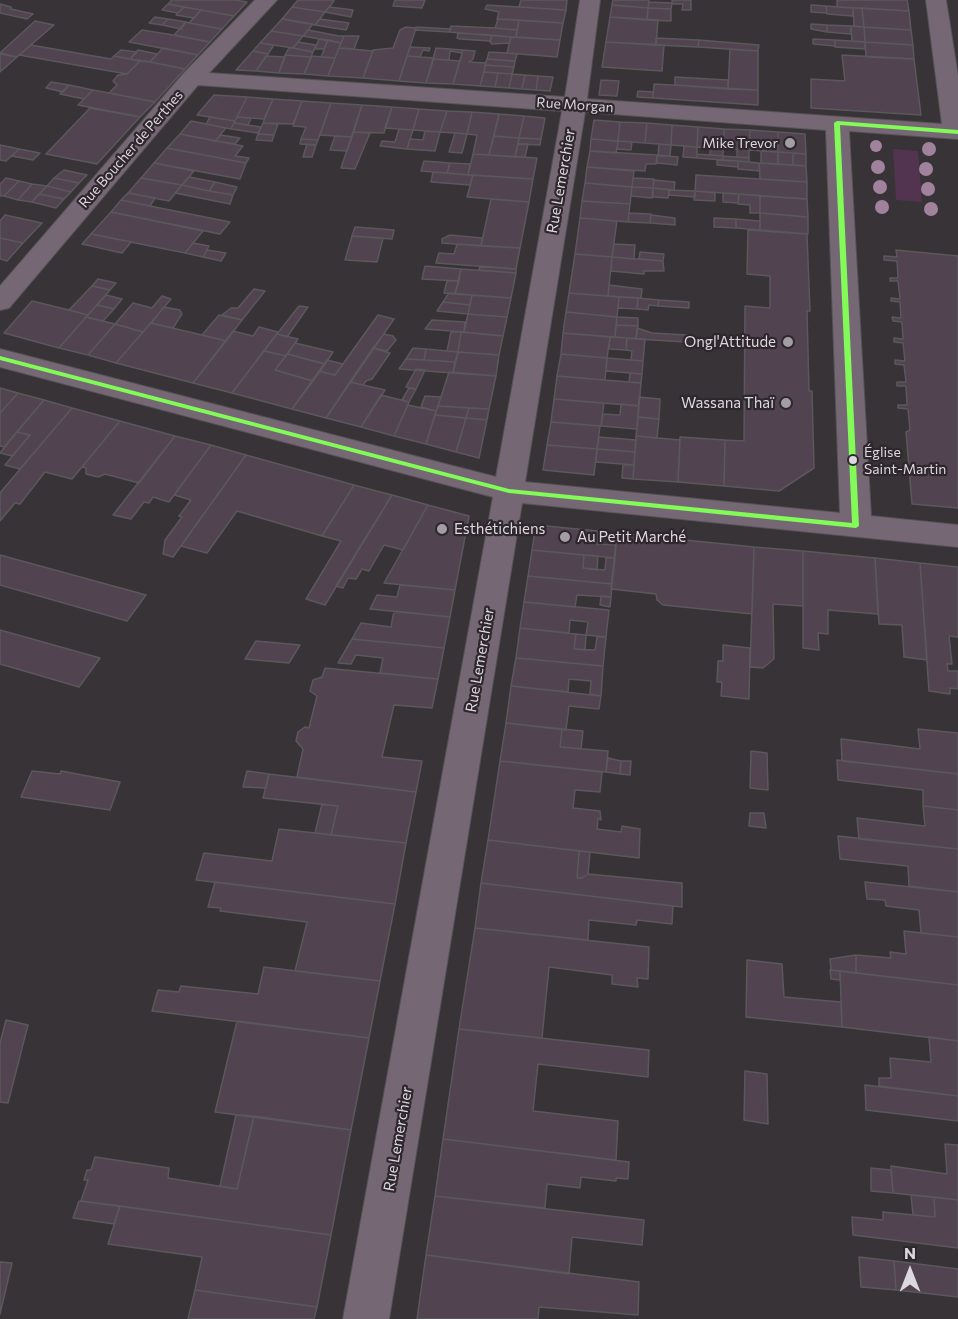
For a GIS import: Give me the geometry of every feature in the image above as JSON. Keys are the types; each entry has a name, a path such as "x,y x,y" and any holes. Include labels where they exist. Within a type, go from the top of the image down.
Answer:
{"street":[{"name":"Rue Boucher de Perthes","path":"0,302 192,78 267,0"},
{"name":"Rue Lemerchier","path":"366,1319 509,491 590,0"},
{"path":"936,0 956,132"},
{"name":"Rue Morgan","path":"192,78 956,132"},
{"path":"837,123 856,526"},
{"path":"0,358 509,491 958,537"}],"shaded area":[{"path":"893,149 918,151 922,202 896,200"}],"building":[{"path":"172,0 247,2 234,16 168,4"},
{"path":"298,0 334,1 325,12 292,7"},
{"path":"395,0 425,0 422,8 393,6"},
{"path":"521,0 567,0 566,10 519,7"},
{"path":"613,0 649,0 648,8 612,5"},
{"path":"672,0 691,0 691,10 682,10 683,4 672,4"},
{"path":"837,0 907,0 909,11 837,7"},
{"path":"649,2 672,3 671,9 648,8"},
{"path":"0,4 33,14 27,19 0,13"},
{"path":"168,4 184,7 178,13 162,10"},
{"path":"487,5 566,10 563,23 497,19 499,12 485,9"},
{"path":"612,5 648,8 647,20 610,17"},
{"path":"811,5 826,6 827,13 811,12"},
{"path":"826,6 853,8 853,16 827,14"},
{"path":"184,7 201,10 194,18 176,15"},
{"path":"292,7 325,12 315,25 282,19"},
{"path":"329,7 353,10 351,17 325,12"},
{"path":"648,8 671,9 671,21 647,20"},
{"path":"853,8 862,8 864,27 854,26"},
{"path":"862,8 909,11 911,30 864,27"},
{"path":"201,10 234,16 222,29 189,23"},
{"path":"155,17 168,19 162,25 149,23"},
{"path":"610,17 658,20 656,45 606,42"},
{"path":"168,19 186,22 181,29 162,25"},
{"path":"282,19 313,24 303,36 271,31"},
{"path":"320,19 349,23 346,30 315,25"},
{"path":"498,19 519,20 517,30 495,28"},
{"path":"519,20 563,23 560,40 516,37"},
{"path":"35,21 54,25 17,57 0,53"},
{"path":"186,22 222,29 210,42 174,35"},
{"path":"811,24 827,25 827,32 811,29"},
{"path":"827,25 851,26 851,34 827,32"},
{"path":"451,26 517,30 516,37 511,37 449,32"},
{"path":"851,26 864,27 865,42 852,41"},
{"path":"406,27 416,28 399,81 363,78 373,50 393,48 400,30"},
{"path":"416,27 451,29 449,32 415,30"},
{"path":"864,27 911,30 913,45 865,42"},
{"path":"142,30 210,42 198,55 129,42"},
{"path":"308,30 344,36 341,43 303,36"},
{"path":"271,31 303,36 293,48 260,43"},
{"path":"458,33 492,35 490,41 460,39 457,38"},
{"path":"492,35 511,37 509,43 492,44 490,42"},
{"path":"344,36 359,36 354,49 339,48"},
{"path":"511,37 560,40 557,57 507,53"},
{"path":"656,38 699,40 698,47 656,45"},
{"path":"319,39 328,40 324,49 315,49"},
{"path":"813,39 835,40 835,46 813,44"},
{"path":"328,40 341,43 335,58 321,57"},
{"path":"699,40 759,45 758,51 698,47"},
{"path":"835,40 865,42 865,49 835,47"},
{"path":"298,42 316,45 313,52 293,48"},
{"path":"606,42 664,45 662,71 602,67"},
{"path":"865,42 913,45 914,59 866,57"},
{"path":"260,43 274,45 268,54 253,51"},
{"path":"31,45 111,59 114,56 140,61 127,74 19,55"},
{"path":"410,47 430,48 429,51 423,50 420,57 407,56"},
{"path":"163,48 198,55 185,69 150,62"},
{"path":"289,48 313,52 311,57 285,55"},
{"path":"339,48 373,51 363,78 328,76"},
{"path":"436,48 463,50 462,53 450,51 449,60 433,59"},
{"path":"730,49 758,51 758,90 728,89"},
{"path":"121,50 137,52 130,59 114,56"},
{"path":"138,50 157,54 150,62 130,59"},
{"path":"463,50 475,51 473,59 469,62 486,63 480,86 453,84"},
{"path":"253,51 268,54 256,71 236,70"},
{"path":"489,52 517,54 515,61 487,59"},
{"path":"0,54 17,57 0,72"},
{"path":"285,55 311,57 304,74 279,73"},
{"path":"842,55 914,59 921,115 811,108 811,79 845,81"},
{"path":"266,56 285,57 279,73 256,71"},
{"path":"312,56 335,58 328,76 304,74"},
{"path":"407,56 434,58 426,83 399,81"},
{"path":"433,59 460,61 453,84 426,83"},
{"path":"487,59 515,61 514,67 485,65"},
{"path":"140,61 185,69 155,102 109,93 117,85 113,81 118,75 127,74"},
{"path":"485,65 514,67 512,74 484,72"},
{"path":"484,72 498,73 495,87 480,86"},
{"path":"498,73 512,74 509,88 495,87"},
{"path":"512,74 525,75 522,89 509,88"},
{"path":"525,75 538,76 536,90 522,89"},
{"path":"538,76 553,77 550,91 536,90"},
{"path":"675,77 728,80 728,89 675,85"},
{"path":"601,80 619,81 617,96 599,95"},
{"path":"51,82 69,85 63,92 46,88"},
{"path":"654,84 758,90 758,105 653,98"},
{"path":"69,85 93,90 84,99 60,94"},
{"path":"93,90 155,102 140,117 78,105"},
{"path":"638,91 653,92 653,98 637,97"},
{"path":"214,95 247,97 235,121 197,115"},
{"path":"247,97 273,99 264,119 237,117"},
{"path":"273,99 302,101 293,124 263,123"},
{"path":"302,101 331,103 318,140 301,139 306,127 293,126"},
{"path":"331,103 362,105 352,137 320,135"},
{"path":"362,105 392,107 384,133 353,132"},
{"path":"392,107 419,109 413,130 385,128"},
{"path":"90,108 140,117 97,164 46,154"},
{"path":"419,109 447,111 440,132 413,130"},
{"path":"447,111 472,112 467,134 440,132"},
{"path":"472,112 499,114 489,155 473,154 477,135 467,134"},
{"path":"499,114 524,116 519,138 494,136"},
{"path":"524,116 545,118 541,139 519,138"},
{"path":"210,117 235,121 231,129 206,124"},
{"path":"237,117 251,118 248,125 234,123"},
{"path":"594,120 620,122 618,141 591,139"},
{"path":"191,121 226,128 215,141 180,134"},
{"path":"620,122 647,123 645,143 618,141"},
{"path":"234,123 261,127 258,133 231,129"},
{"path":"263,123 278,124 274,135 258,134"},
{"path":"647,123 672,125 671,145 645,143"},
{"path":"672,125 698,127 697,147 671,145"},
{"path":"698,127 724,129 723,148 697,147"},
{"path":"399,129 413,130 407,149 380,146 382,141 395,142"},
{"path":"724,129 750,130 749,150 723,148"},
{"path":"750,130 778,132 778,152 749,150"},
{"path":"425,131 440,132 435,151 407,149 410,139 423,140"},
{"path":"353,132 370,133 355,169 341,168"},
{"path":"778,132 805,134 806,154 778,152"},
{"path":"455,133 467,134 462,153 449,152"},
{"path":"180,134 243,146 235,156 249,158 246,163 167,148"},
{"path":"258,134 274,135 272,141 256,140"},
{"path":"221,135 240,138 235,144 215,141"},
{"path":"335,136 352,137 347,151 330,150"},
{"path":"494,136 519,138 515,157 489,155"},
{"path":"519,138 541,139 540,145 518,144"},
{"path":"301,139 318,140 316,145 300,144"},
{"path":"591,139 618,141 616,153 590,151"},
{"path":"618,141 632,142 631,150 617,149"},
{"path":"307,144 316,145 312,157 303,157"},
{"path":"518,144 528,144 525,157 515,157"},
{"path":"659,144 671,145 670,156 658,156"},
{"path":"0,145 19,149 6,161 0,160"},
{"path":"684,146 697,147 697,158 683,157"},
{"path":"167,148 246,163 240,179 154,163"},
{"path":"710,148 723,148 723,156 710,155"},
{"path":"19,149 40,153 33,160 12,156"},
{"path":"737,149 749,150 749,158 737,157"},
{"path":"590,151 657,155 656,164 646,164 645,171 587,167"},
{"path":"761,151 778,152 778,164 761,163"},
{"path":"778,152 793,153 793,165 778,164"},
{"path":"793,153 806,154 806,166 793,165"},
{"path":"473,154 537,158 533,179 468,175"},
{"path":"697,154 723,156 723,160 697,158"},
{"path":"657,155 678,157 677,165 657,163"},
{"path":"723,156 749,158 749,162 723,160"},
{"path":"717,160 738,161 738,167 717,165"},
{"path":"424,161 450,163 447,173 421,171"},
{"path":"738,161 759,163 760,171 738,169"},
{"path":"154,163 194,171 182,185 141,178"},
{"path":"450,163 470,164 468,175 447,173"},
{"path":"759,163 806,166 807,182 760,179"},
{"path":"587,167 634,171 632,187 585,183"},
{"path":"64,170 87,175 79,183 54,178"},
{"path":"433,172 473,175 470,185 431,182"},
{"path":"473,175 533,179 529,202 467,197"},
{"path":"696,175 807,182 807,199 695,191"},
{"path":"189,177 215,182 209,191 182,185"},
{"path":"6,178 19,181 4,196 0,196 0,184"},
{"path":"54,178 79,183 71,192 47,186"},
{"path":"141,178 182,185 169,201 128,193"},
{"path":"633,178 654,179 653,188 632,187"},
{"path":"654,180 675,182 674,190 653,188"},
{"path":"19,181 32,184 18,200 4,196"},
{"path":"215,182 237,187 233,195 209,191"},
{"path":"585,183 632,187 630,204 582,201"},
{"path":"32,184 47,186 32,202 18,200"},
{"path":"182,185 233,195 230,204 175,193"},
{"path":"47,186 71,192 64,199 39,194"},
{"path":"632,187 653,188 652,198 631,196"},
{"path":"653,188 669,190 668,198 653,197"},
{"path":"669,190 695,191 695,197 669,195"},
{"path":"695,191 715,193 715,201 694,200"},
{"path":"128,193 155,198 150,206 121,200"},
{"path":"723,193 739,194 738,203 723,202"},
{"path":"39,194 64,199 56,208 32,202"},
{"path":"739,194 760,196 760,213 750,213 750,205 738,204"},
{"path":"760,196 807,199 808,217 760,213"},
{"path":"491,199 529,202 520,248 481,246"},
{"path":"121,200 230,222 220,234 111,212"},
{"path":"582,201 630,204 628,222 580,218"},
{"path":"111,212 203,231 185,253 91,234"},
{"path":"629,213 651,214 650,223 628,222"},
{"path":"760,213 808,217 808,234 760,230"},
{"path":"5,215 42,223 23,243 0,238 0,221"},
{"path":"651,215 675,218 675,225 650,223"},
{"path":"580,218 617,221 612,257 575,254"},
{"path":"714,218 736,219 736,228 714,227"},
{"path":"736,219 760,221 760,230 736,228"},
{"path":"355,227 394,230 392,239 352,236"},
{"path":"748,230 807,234 810,311 807,311 809,391 812,391 814,468 779,491 724,486 725,440 744,441 745,306 770,308 770,276 747,274"},
{"path":"91,234 131,242 122,253 82,244"},
{"path":"450,235 482,238 481,246 442,243 442,239"},
{"path":"352,236 383,238 377,262 345,260"},
{"path":"0,238 23,243 7,261 0,259"},
{"path":"193,243 209,246 203,257 185,253"},
{"path":"457,244 520,248 516,269 436,263 439,253 454,254"},
{"path":"614,244 635,245 634,259 612,257"},
{"path":"207,250 226,253 221,261 203,257"},
{"name":"Église Saint-Martin","path":"896,250 958,256 958,508 912,504 906,432 910,430 908,409 898,408 898,405 907,405 906,386 897,386 897,382 906,382 904,365 895,364 895,360 905,361 903,343 894,342 894,338 903,339 902,322 893,321 892,317 901,318 900,302 891,301 891,298 900,299 898,281 890,281 890,278 898,278 897,261 884,260 884,256 897,257"},
{"path":"640,252 664,254 663,261 639,259"},
{"path":"575,254 612,257 608,296 569,293"},
{"path":"612,257 663,261 664,271 644,271 644,274 611,271"},
{"path":"425,266 461,269 459,281 422,279"},
{"path":"480,266 516,269 516,273 479,270"},
{"path":"461,269 516,273 511,298 455,294"},
{"path":"98,279 116,283 110,290 92,286"},
{"path":"447,281 459,281 455,294 444,293"},
{"path":"609,285 642,289 641,298 608,296"},
{"path":"92,286 110,290 88,315 69,310"},
{"path":"254,289 265,291 242,320 222,315 231,308 238,308"},
{"path":"449,293 472,295 470,305 443,302"},
{"path":"569,293 619,297 617,317 566,312"},
{"path":"106,295 122,299 114,309 97,305"},
{"path":"472,295 511,298 507,317 468,314"},
{"path":"162,296 171,299 143,332 115,324 133,303 152,308"},
{"path":"619,297 638,298 637,309 618,308"},
{"path":"638,298 659,300 658,306 649,305 648,310 637,309"},
{"path":"659,300 689,302 689,308 658,306"},
{"path":"32,301 88,315 59,348 4,333"},
{"path":"443,302 470,305 468,314 437,311"},
{"path":"97,305 114,309 103,321 86,317"},
{"path":"299,306 308,307 287,337 277,334"},
{"path":"164,307 180,310 182,314 173,328 151,323"},
{"path":"566,312 617,317 615,337 563,333"},
{"path":"468,314 507,317 503,336 464,332"},
{"path":"219,315 242,320 226,341 202,335"},
{"path":"378,315 394,319 326,418 292,409 319,371 335,375"},
{"path":"86,317 115,324 88,355 59,348"},
{"path":"617,317 638,318 638,326 616,325"},
{"path":"432,320 465,322 464,332 425,329"},
{"path":"151,323 226,341 193,383 116,363"},
{"path":"115,324 143,332 116,363 88,355"},
{"path":"616,325 638,326 636,339 615,337"},
{"path":"259,327 278,332 232,393 193,383 233,331 253,336"},
{"path":"637,328 652,333 687,335 686,342 636,339"},
{"path":"451,332 461,332 458,352 447,351"},
{"path":"461,332 503,336 499,355 458,352"},
{"path":"563,333 610,337 607,358 561,354"},
{"path":"277,334 298,339 286,356 264,351"},
{"path":"384,334 393,336 396,340 387,351 373,348"},
{"path":"610,337 627,338 626,350 609,349"},
{"path":"627,338 645,339 643,361 631,360 632,351 626,350"},
{"path":"295,343 333,352 325,364 287,354"},
{"path":"373,348 390,353 372,379 363,385 350,382"},
{"path":"413,348 426,349 424,360 406,359"},
{"path":"426,349 458,352 455,362 424,360"},
{"path":"264,351 286,356 275,370 313,381 292,409 232,393"},
{"path":"458,352 499,355 496,376 453,373"},
{"path":"287,354 325,364 313,381 275,370"},
{"path":"561,354 607,358 605,380 557,376"},
{"path":"607,358 643,361 642,374 606,371"},
{"path":"406,359 455,362 453,373 399,369"},
{"path":"327,360 343,364 335,375 319,371"},
{"path":"416,369 425,370 416,389 406,387"},
{"path":"449,372 496,376 489,409 438,406"},
{"path":"630,373 642,374 641,383 629,382"},
{"path":"557,376 641,383 639,406 554,399"},
{"path":"350,382 385,390 361,427 326,418"},
{"path":"0,388 18,393 0,413"},
{"path":"409,388 416,389 409,402 402,400"},
{"path":"18,393 44,400 4,447 0,446 0,413"},
{"path":"381,395 409,402 394,436 361,427"},
{"path":"425,396 441,397 436,411 421,407"},
{"path":"639,397 660,399 659,419 638,417"},
{"path":"554,399 604,403 601,426 551,422"},
{"path":"44,400 72,408 20,469 5,465 30,435 17,432"},
{"path":"621,404 639,406 637,429 601,426 603,414 620,415"},
{"path":"408,405 436,411 426,444 394,436"},
{"path":"438,406 469,408 466,418 435,415"},
{"path":"72,408 120,421 72,479 45,472 20,504 15,503 0,521 0,493"},
{"path":"469,408 489,409 487,420 466,418"},
{"path":"435,415 466,418 456,452 426,444"},
{"path":"638,417 659,419 657,438 636,436"},
{"path":"466,418 487,420 479,458 456,452"},
{"path":"120,421 175,436 139,483 105,474 98,477 86,474 86,468 82,467"},
{"path":"551,422 600,426 597,449 547,445"},
{"path":"17,432 30,435 12,456 0,453"},
{"path":"175,436 211,445 169,502 153,497 149,503 144,502 131,519 113,515"},
{"path":"636,436 680,440 678,482 633,479"},
{"path":"599,437 636,440 635,452 597,449"},
{"path":"680,437 725,440 724,486 678,482"},
{"path":"211,445 246,455 173,557 163,554 165,540 191,500 174,495"},
{"path":"547,445 597,449 594,475 543,470"},
{"path":"597,449 635,452 634,465 596,462"},
{"path":"246,455 354,485 322,536 237,511 207,553 181,546"},
{"path":"623,465 634,465 633,479 622,478"},
{"path":"354,485 392,495 325,605 306,599 341,541 322,536"},
{"path":"392,495 428,505 403,550 384,545 369,571 362,569 356,579 348,578 343,588 336,586"},
{"path":"428,505 469,516 455,590 384,583"},
{"path":"536,525 598,531 597,544 616,545 615,558 532,550"},
{"path":"617,533 754,547 752,614 663,605 657,600 656,594 611,589"},
{"path":"754,547 803,551 803,606 773,604 774,659 763,668 750,667"},
{"path":"532,550 584,555 583,568 605,570 606,558 615,558 612,584 528,576"},
{"path":"803,551 875,558 878,614 828,610 828,634 818,633 819,650 803,648"},
{"path":"0,555 146,595 127,621 0,585"},
{"path":"584,555 598,556 597,570 583,568"},
{"path":"875,558 920,563 927,660 904,657 902,625 879,624"},
{"path":"920,563 958,567 958,637 949,636 952,664 947,664 948,671 958,671 958,689 950,688 950,694 929,691"},
{"path":"528,576 612,584 611,597 577,595 575,607 524,602"},
{"path":"400,585 455,590 450,617 370,609 377,595 397,597"},
{"path":"601,596 611,597 610,607 600,605"},
{"path":"524,602 609,610 606,637 586,635 588,622 570,620 569,633 520,628"},
{"path":"394,611 450,617 444,648 352,639 361,623 391,627"},
{"path":"520,628 576,634 574,649 595,650 597,637 606,637 603,666 516,658"},
{"path":"0,630 100,658 79,687 0,664"},
{"path":"576,634 586,635 585,650 574,649"},
{"path":"352,639 444,648 438,679 380,673 383,658 356,655 351,664 338,663"},
{"path":"256,641 300,645 289,663 245,659"},
{"path":"723,645 750,648 749,699 721,696 722,682 717,682 718,661 723,661"},
{"path":"516,658 603,666 601,696 590,694 591,681 569,679 568,692 511,686"},
{"path":"325,668 438,679 432,708 394,705 382,757 422,761 416,792 297,777 303,749 296,741 298,732 305,727 309,728 317,696 310,691 313,680 322,677"},
{"path":"511,686 601,696 599,709 569,706 566,730 506,723"},
{"path":"506,723 562,729 560,747 608,751 606,772 500,761"},
{"path":"562,729 583,731 581,749 560,747"},
{"path":"918,729 958,733 958,774 842,761 841,739 920,749"},
{"path":"751,751 767,753 768,790 750,788"},
{"path":"608,758 621,761 620,774 606,772"},
{"path":"837,760 958,774 958,810 923,806 923,790 838,780"},
{"path":"500,761 602,772 600,792 575,790 573,808 600,811 601,820 598,818 597,829 621,832 622,826 640,829 639,858 488,840"},
{"path":"621,761 631,761 630,775 620,774"},
{"path":"32,771 60,774 61,771 120,782 110,810 21,797"},
{"path":"247,771 269,774 266,788 243,787"},
{"path":"269,774 416,792 406,843 331,835 338,806 263,798"},
{"path":"322,804 338,806 331,835 315,833"},
{"path":"923,806 958,810 958,849 859,839 857,818 925,826"},
{"path":"750,813 764,813 766,828 749,826"},
{"path":"279,829 406,843 395,904 196,880 204,853 272,861"},
{"path":"838,836 958,849 958,892 909,886 908,866 840,859"},
{"path":"488,840 579,851 577,878 588,874 682,883 682,907 481,883"},
{"path":"579,851 590,852 588,874 582,878 577,878"},
{"path":"215,882 395,904 380,981 295,971 307,922 220,911 221,908 208,907"},
{"path":"865,882 958,892 958,937 921,933 919,910 886,906 885,900 867,899"},
{"path":"481,883 673,906 672,924 637,920 636,925 589,920 588,940 475,928"},
{"path":"475,928 649,947 648,979 637,978 638,987 612,984 612,975 549,967 542,1038 459,1029"},
{"path":"904,931 958,937 958,985 856,973 856,955 891,958 890,952 906,954"},
{"path":"856,955 856,973 831,970 830,959"},
{"path":"747,960 782,964 784,997 841,1002 842,1027 746,1017"},
{"path":"264,967 380,981 369,1038 152,1011 158,990 179,992 181,986 258,994"},
{"path":"830,970 840,971 840,980 831,979"},
{"path":"840,971 958,985 958,1041 842,1027"},
{"path":"6,1020 28,1025 8,1103 0,1102 0,1043"},
{"path":"237,1021 369,1038 351,1130 215,1112"},
{"path":"459,1029 649,1050 648,1077 538,1064 533,1111 618,1121 616,1160 443,1139"},
{"path":"929,1037 958,1041 958,1096 879,1086 879,1078 891,1078 890,1058 931,1062"},
{"path":"745,1071 767,1074 768,1124 744,1120"},
{"path":"865,1085 958,1096 958,1121 866,1110"},
{"path":"236,1115 254,1116 237,1189 220,1186"},
{"path":"254,1116 351,1130 331,1235 81,1201 88,1180 84,1180 87,1170 91,1170 95,1157 169,1168 168,1178 237,1189"},
{"path":"443,1139 629,1162 628,1179 616,1178 616,1181 581,1177 580,1188 547,1184 545,1208 435,1196"},
{"path":"945,1144 958,1145 958,1200 893,1193 891,1166 947,1174"},
{"path":"871,1168 891,1170 893,1193 871,1191"},
{"path":"911,1195 934,1197 935,1217 913,1215"},
{"path":"435,1196 644,1220 642,1245 572,1237 569,1274 426,1255"},
{"path":"934,1197 958,1200 958,1248 853,1235 852,1217 883,1220 883,1212 935,1217"},
{"path":"79,1201 120,1206 114,1224 73,1218"},
{"path":"120,1206 331,1235 317,1307 195,1290 202,1257 108,1244"},
{"path":"426,1255 639,1282 638,1315 539,1307 538,1319 417,1319"},
{"path":"859,1257 894,1261 896,1290 861,1287"},
{"path":"894,1261 958,1269 958,1297 896,1290"},
{"path":"0,1262 12,1263 0,1314"},
{"path":"195,1290 317,1307 314,1319 188,1319"}],"transit line":[{"path":"0,358 509,491 856,526 837,123 958,132"}],"place":[{"name":"Mike Trevor","path":"790,143"},
{"name":"Ongl'Attitude","path":"788,342"},
{"name":"Wassana Thaï","path":"786,403"},
{"name":"Église Saint-Martin","path":"853,460"},
{"name":"Esthétichiens","path":"442,529"},
{"name":"Au Petit Marché","path":"565,537"}]}
